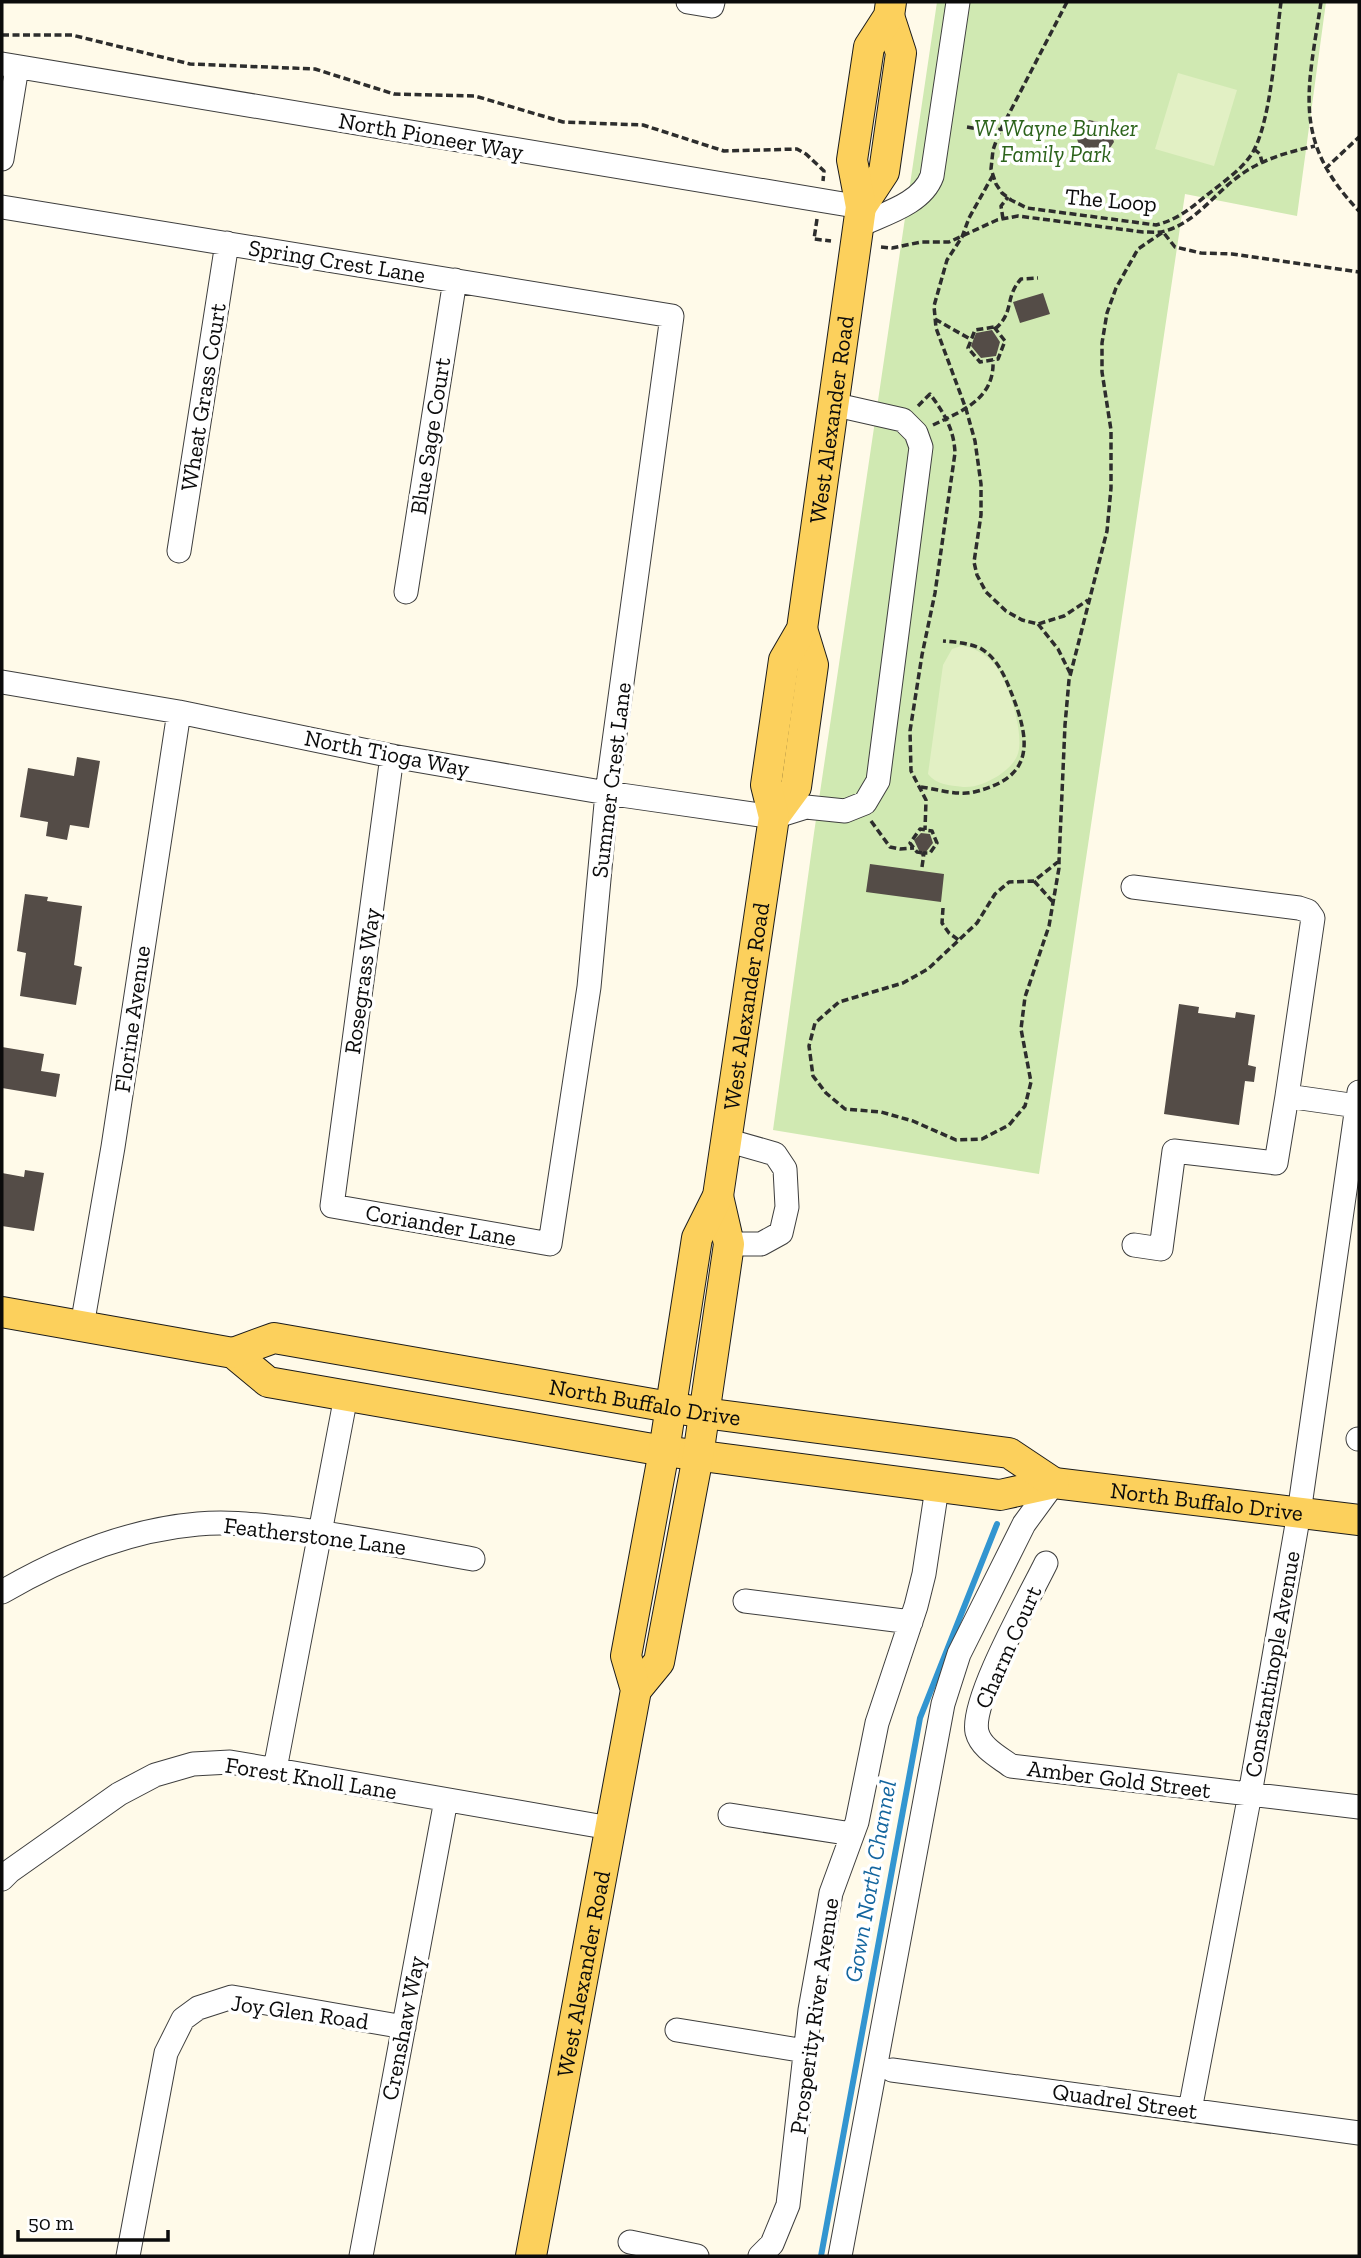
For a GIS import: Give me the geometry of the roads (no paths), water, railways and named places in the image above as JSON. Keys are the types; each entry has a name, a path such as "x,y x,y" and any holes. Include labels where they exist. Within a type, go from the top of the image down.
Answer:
{"main road":[{"name":"West Alexander Road","path":"531,2256 636,1690 626,1656 664,1451 697,1238 718,1196 774,817 796,787 813,665 802,629 832,404 858,226 884,172 901,53 890,9"},
{"name":"West Alexander Road","path":"636,1690 659,1661 698,1456 729,1244 718,1196"},
{"name":"North Buffalo Drive","path":"2,1312 233,1353 268,1382 664,1451 1000,1495 1054,1483 1359,1520"},
{"name":"North Buffalo Drive","path":"233,1353 274,1338 704,1413 1009,1453 1054,1483"}],"street":[{"path":"688,2 713,4"},
{"path":"858,226 905,204 929,186 958,2"},
{"path":"2,159 9,65"},
{"name":"North Pioneer Way","path":"9,65 819,201 858,226"},
{"name":"Spring Crest Lane","path":"2,207 672,316"},
{"name":"Wheat Grass Court","path":"179,551 227,243"},
{"name":"Blue Sage Court","path":"406,592 455,280"},
{"name":"Summer Crest Lane","path":"550,1244 589,987 607,793 672,316"},
{"path":"774,817 806,807 845,810 855,807 865,803 878,781 921,447 916,433 903,420 832,404"},
{"name":"North Tioga Way","path":"2,682 178,712 392,756 607,793 774,817"},
{"name":"Florine Avenue","path":"82,1326 115,1134 178,712"},
{"name":"Rosegrass Way","path":"332,1206 392,756"},
{"path":"1133,887 1299,908 1308,911 1313,918 1276,1163 1174,1151 1161,1249 1134,1245"},
{"path":"1287,1096 1358,1099"},
{"name":"Constantinople Avenue","path":"1190,2110 1250,1794 1299,1513 1358,1099"},
{"path":"726,1140 775,1154 785,1169 787,1207 781,1233 761,1244 729,1244"},
{"name":"Coriander Lane","path":"332,1206 550,1244"},
{"path":"275,1769 346,1396"},
{"path":"840,2256 943,1704 959,1654 1024,1524 1054,1483"},
{"name":"Prosperity River Avenue","path":"760,2256 772,2244 788,2204 810,2010 831,1893 852,1834 877,1723 924,1574 937,1488"},
{"name":"Featherstone Lane","path":"2,1592 34,1573 113,1540 197,1524 239,1522 319,1532 473,1559"},
{"name":"Charm Court","path":"977,1732 977,1716 986,1687 1046,1563"},
{"path":"745,1601 911,1622"},
{"name":"Amber Gold Street","path":"977,1732 984,1745 1011,1766 1359,1807"},
{"name":"Forest Knoll Lane","path":"2,1879 119,1794 155,1775 193,1764 230,1762 610,1828"},
{"name":"Crenshaw Way","path":"360,2256 446,1800"},
{"path":"730,1815 852,1834"},
{"name":"Joy Glen Road","path":"128,2256 166,2053 183,2019 198,2008 232,1997 404,2027"},
{"path":"677,2030 805,2051"},
{"name":"Quadrel Street","path":"891,2070 1359,2133"},
{"path":"630,2242 697,2256"}],"waterway":[{"name":"Gown North Channel","path":"821,2256 920,1718 997,1524"}],"park label":[{"name":"W. Wayne Bunker Family Park","path":"1056,141"}]}
